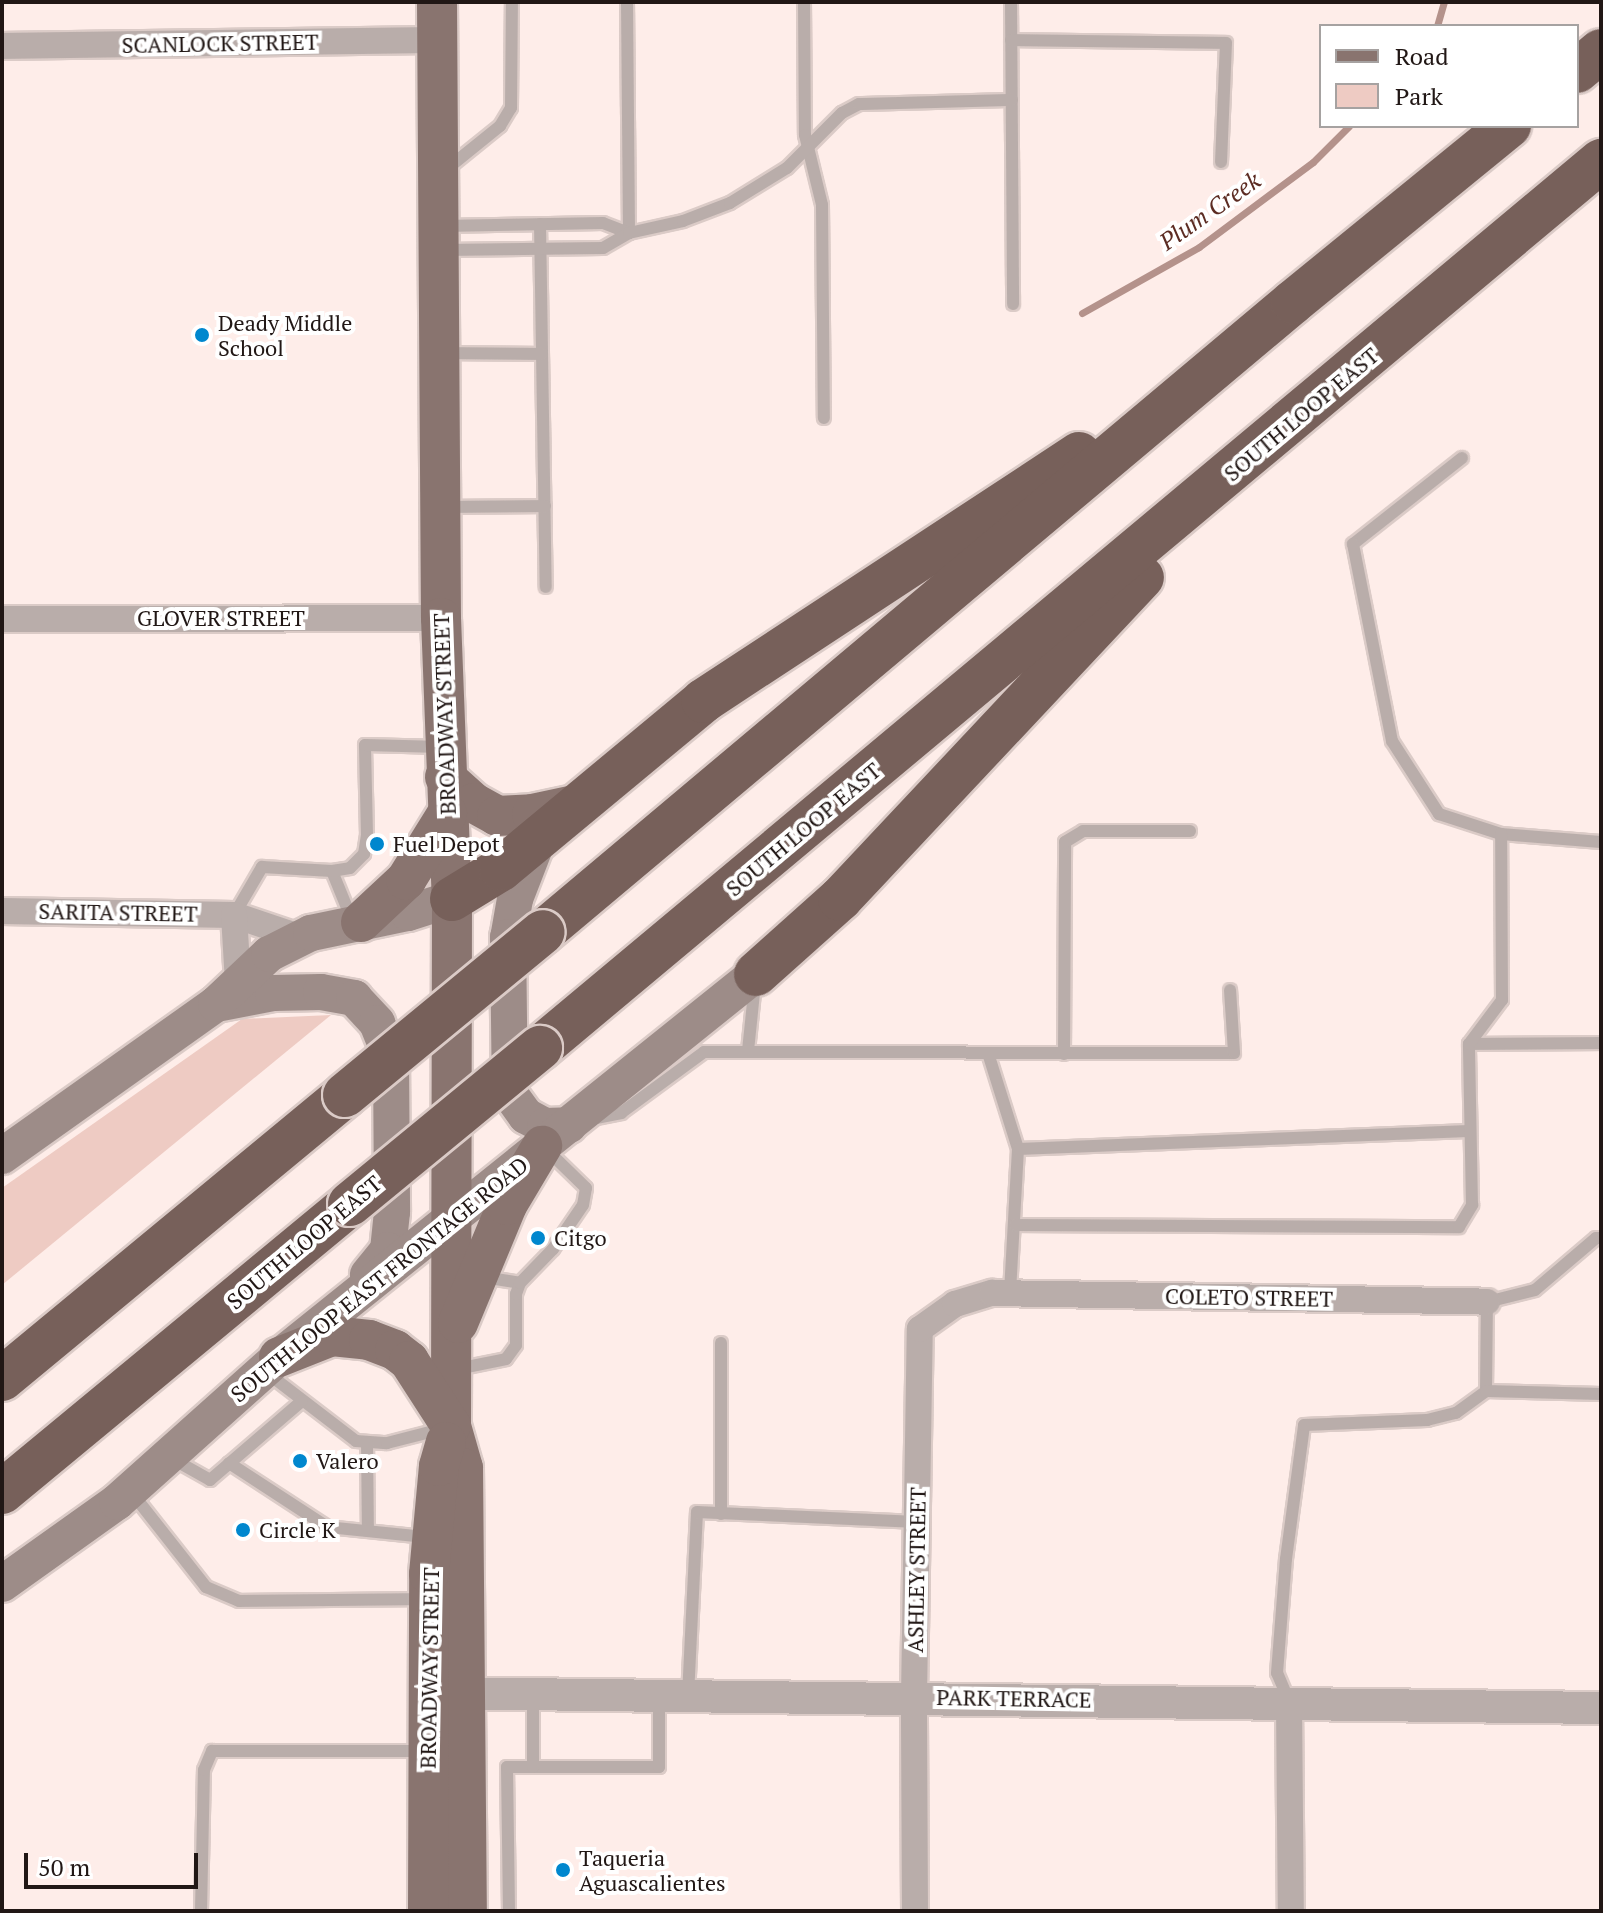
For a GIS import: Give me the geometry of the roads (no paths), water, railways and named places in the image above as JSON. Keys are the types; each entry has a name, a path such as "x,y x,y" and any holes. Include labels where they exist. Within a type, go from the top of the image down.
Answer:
{"highway":[{"path":"1579,69 1601,51"},
{"path":"2,1379 543,932 1091,459 1293,302 1507,128"},
{"name":"SOUTH LOOP EAST","path":"2,1492 540,1048 1161,543 1375,352 1601,161"},
{"path":"452,899 501,869 703,701 1091,459"},
{"path":"756,974 840,899 1161,543"}],"main road":[{"name":"BROADWAY STREET","path":"437,21 439,507 452,899 451,1426 463,1468 467,1911"},
{"path":"357,922 406,880 446,780 474,803 497,816 532,814 579,804"},
{"path":"450,1356 476,1275 507,1205 563,1130 545,1126 526,1116 510,1094 508,937 515,899 539,837"},
{"path":"2,1156 227,993 269,954 302,938 357,922 405,914 452,899"},
{"name":"SOUTH LOOP EAST FRONTAGE ROAD","path":"2,1584 129,1491 271,1363 756,974"},
{"path":"227,993 321,992 354,998 377,1023 391,1057 392,1212 388,1250 350,1298"},
{"path":"271,1363 332,1336 369,1340 395,1350 409,1361 451,1426"},
{"name":"BROADWAY STREET","path":"428,1911 428,1598 439,1466 451,1426"}],"street":[{"name":"SCANLOCK STREET","path":"2,46 437,21"},
{"name":"GLOVER STREET","path":"2,619 441,618"},
{"name":"SARITA STREET","path":"2,911 234,915 302,938"},
{"path":"227,993 234,915"},
{"name":"ASHLEY STREET","path":"915,1911 914,1697 920,1329 955,1304 992,1293 1010,1293"},
{"name":"COLETO STREET","path":"1010,1293 1487,1302"},
{"name":"PARK TERRACE","path":"426,1693 1601,1708"},
{"path":"1289,1702 1291,1911"}],"lane":[{"path":"436,178 500,126 511,108 512,2"},
{"path":"627,2 629,233"},
{"path":"804,2 805,135 822,205 824,418"},
{"path":"1011,2 1013,304"},
{"path":"1011,40 1226,43 1221,162"},
{"path":"436,238 541,252 603,248 629,233 683,221 730,203 787,168 842,113 859,104 1012,100"},
{"path":"436,238 540,224 603,223 629,233"},
{"path":"540,224 546,587"},
{"path":"437,353 542,354"},
{"path":"1462,458 1353,544 1392,741 1439,814 1501,834 1601,842"},
{"path":"439,507 545,506"},
{"path":"234,915 262,867 332,871 350,868 364,854 367,835 365,745 446,780"},
{"path":"1064,1054 1065,842 1083,831 1190,831"},
{"path":"1015,1225 1459,1227 1472,1205 1469,1044 1502,1000 1501,834"},
{"path":"332,871 357,922"},
{"path":"748,1051 756,974"},
{"path":"450,1356 506,1359 516,1345 516,1294 520,1283 553,1249 587,1194 586,1188 559,1158 563,1130 621,1113 704,1052 1234,1053 1230,990"},
{"path":"1469,1044 1601,1043"},
{"path":"988,1053 1018,1149 1010,1293"},
{"path":"1018,1149 1469,1131"},
{"path":"1486,1391 1487,1302 1535,1290 1596,1238 1601,1238"},
{"path":"476,1275 520,1283"},
{"path":"721,1343 721,1514"},
{"path":"271,1363 302,1401 356,1441 387,1443 451,1426"},
{"path":"1289,1702 1277,1673 1286,1559 1304,1425 1427,1420 1456,1413 1486,1391 1601,1394"},
{"path":"168,1456 210,1480 302,1401"},
{"path":"367,1442 368,1531"},
{"path":"229,1463 327,1527 432,1537"},
{"path":"129,1491 206,1587 239,1601 428,1598"},
{"path":"509,1911 507,1767 659,1767 674,1696 697,1512 917,1522"},
{"path":"533,1694 533,1767"},
{"path":"201,1911 204,1770 212,1751 427,1751"}],"waterway":[{"name":"Plum Creek","path":"1438,24 1444,2"},
{"name":"Plum Creek","path":"1082,313 1199,247 1313,162 1347,128"}],"place":[{"name":"Deady Middle School","path":"202,335"},
{"name":"Fuel Depot","path":"377,844"},
{"name":"Citgo","path":"538,1238"},
{"name":"Valero","path":"300,1461"},
{"name":"Circle K","path":"243,1530"},
{"name":"Taqueria Aguascalientes","path":"563,1870"}]}
